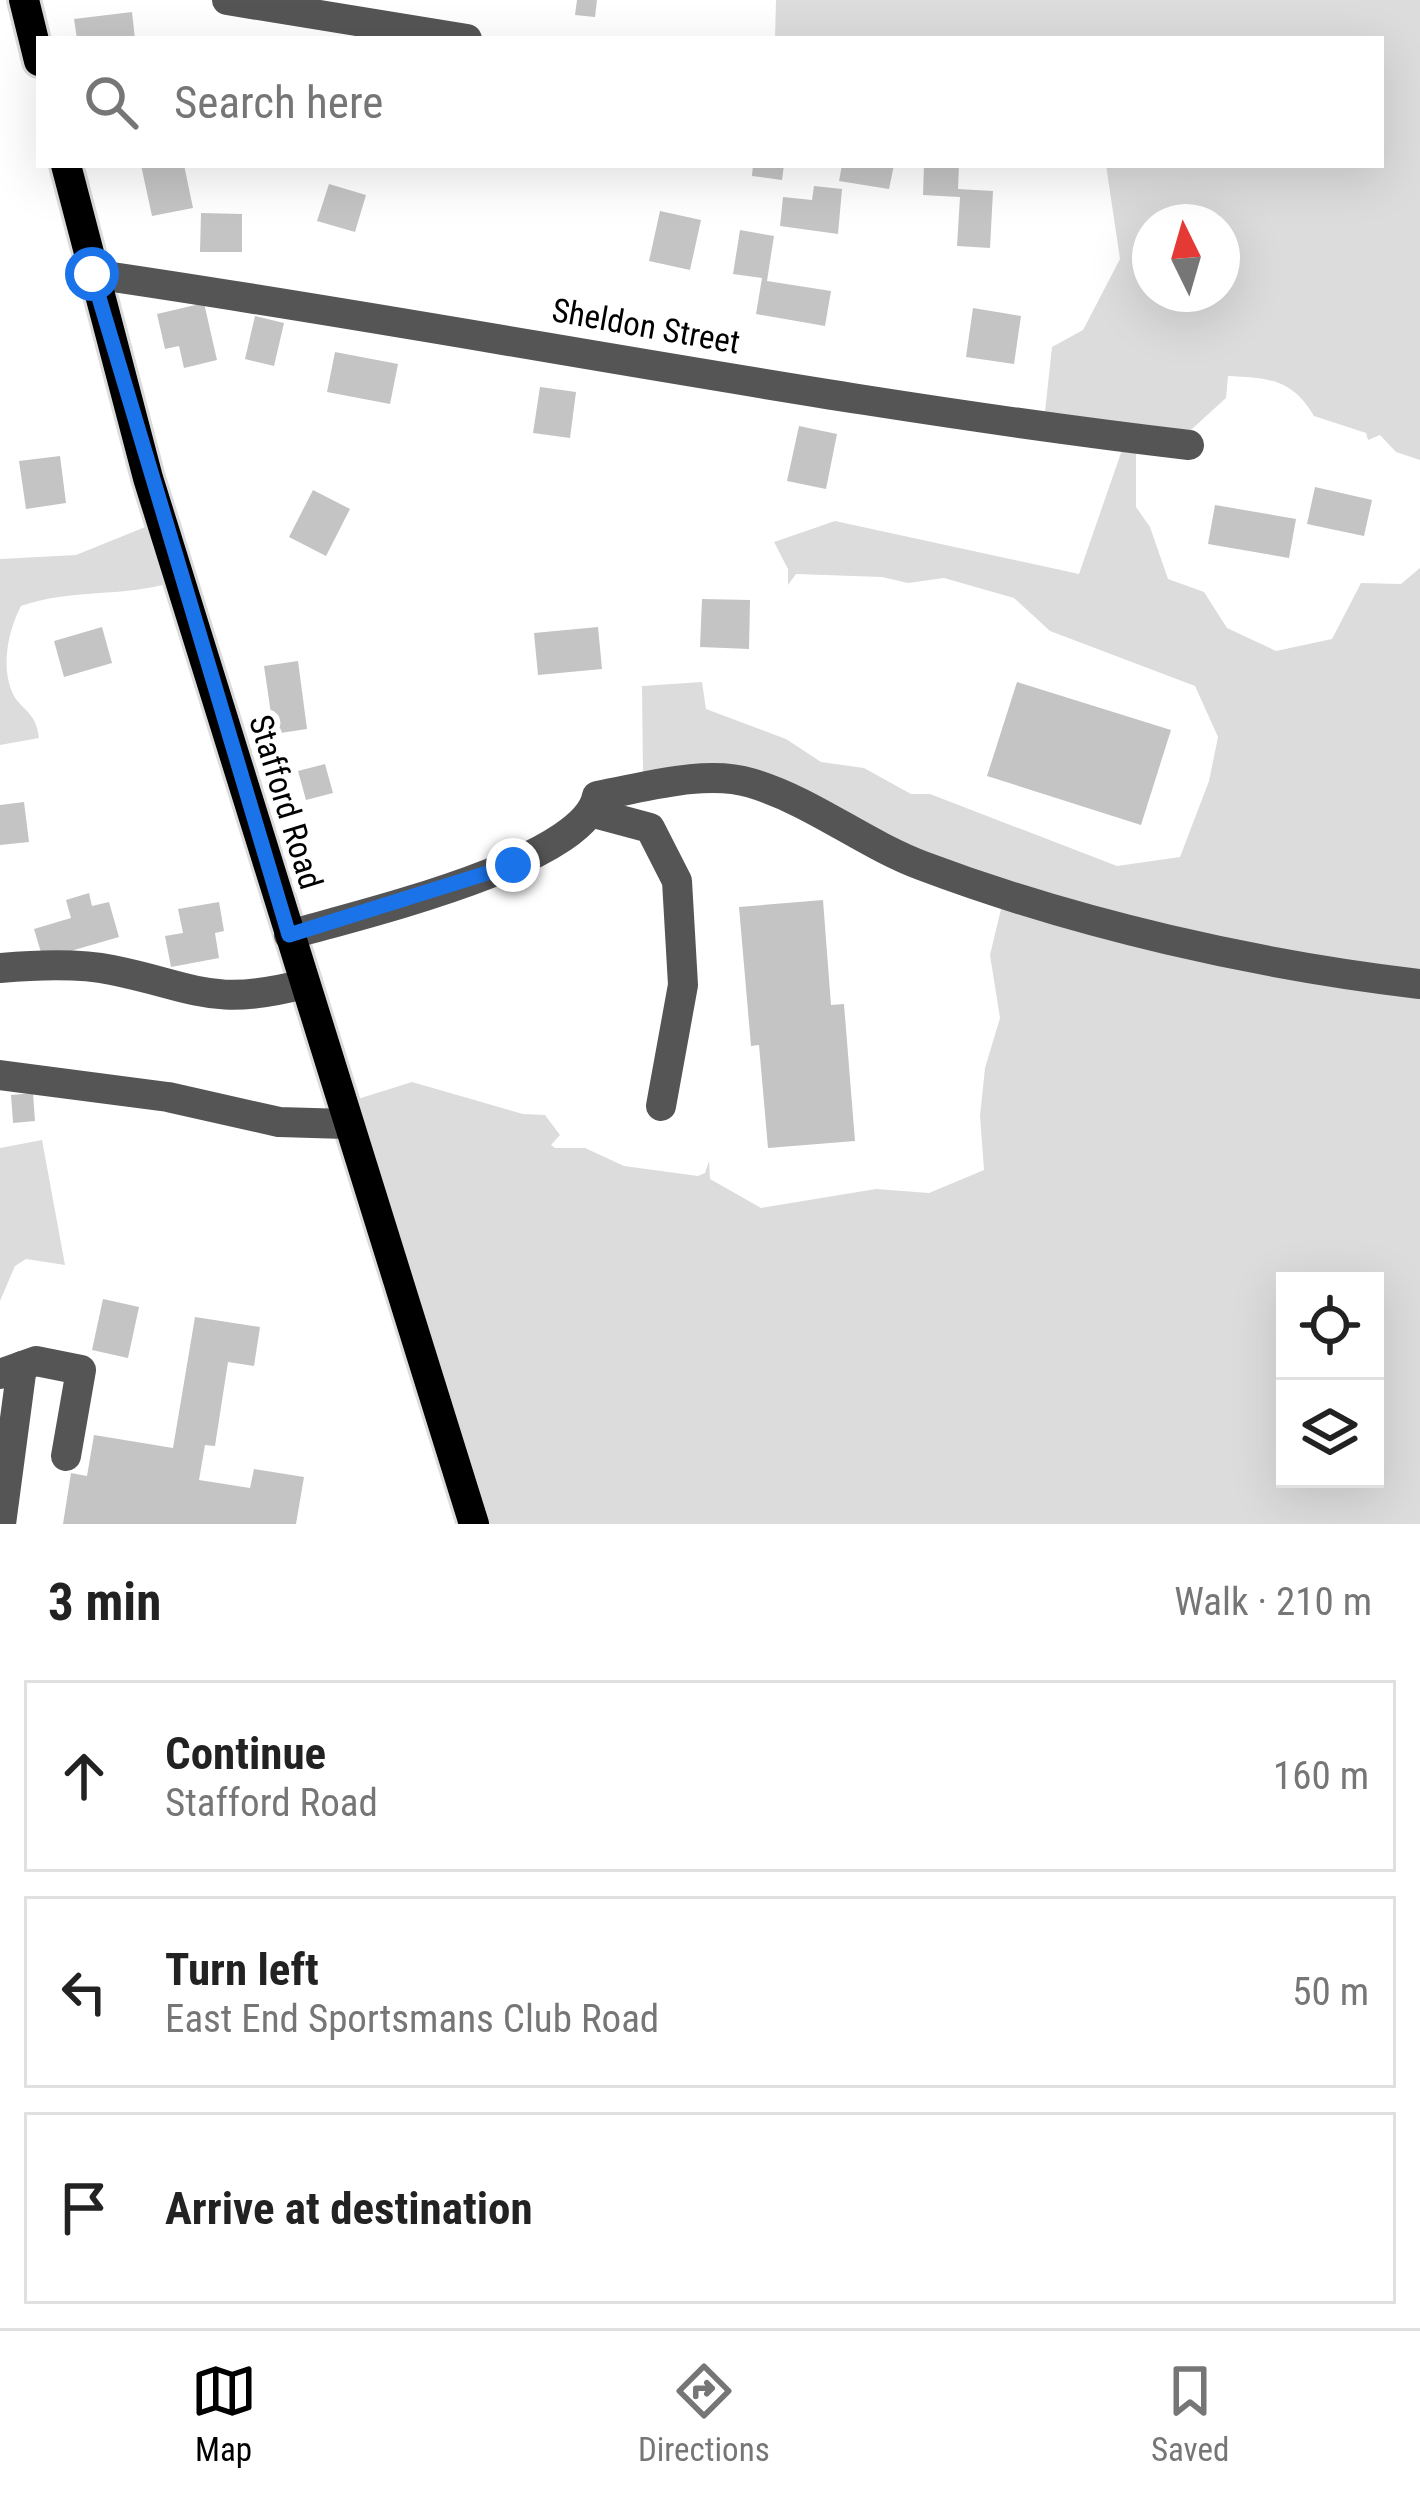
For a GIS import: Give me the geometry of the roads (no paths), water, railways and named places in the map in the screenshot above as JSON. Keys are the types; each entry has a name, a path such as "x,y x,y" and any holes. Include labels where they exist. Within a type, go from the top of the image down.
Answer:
{"main road":[{"path":"24,0 36,49"},
{"name":"Stafford Road","path":"66,168 92,274 289,935 474,1524"}],"street":[{"path":"227,0 449,36"},
{"name":"Sheldon Street","path":"92,274 423,323 1020,425 1189,445"},
{"path":"289,935 513,865 568,839 594,813 597,796 699,780 748,781 922,866 1008,894 1120,927 1420,984"},
{"path":"594,813 650,828 677,881 683,985 662,1106"},
{"path":"0,968 110,970 208,997 266,994 304,984"},
{"path":"0,1075 169,1097 279,1122 346,1124"},
{"path":"1,1524 11,1370 36,1360 81,1370 66,1456"}]}
